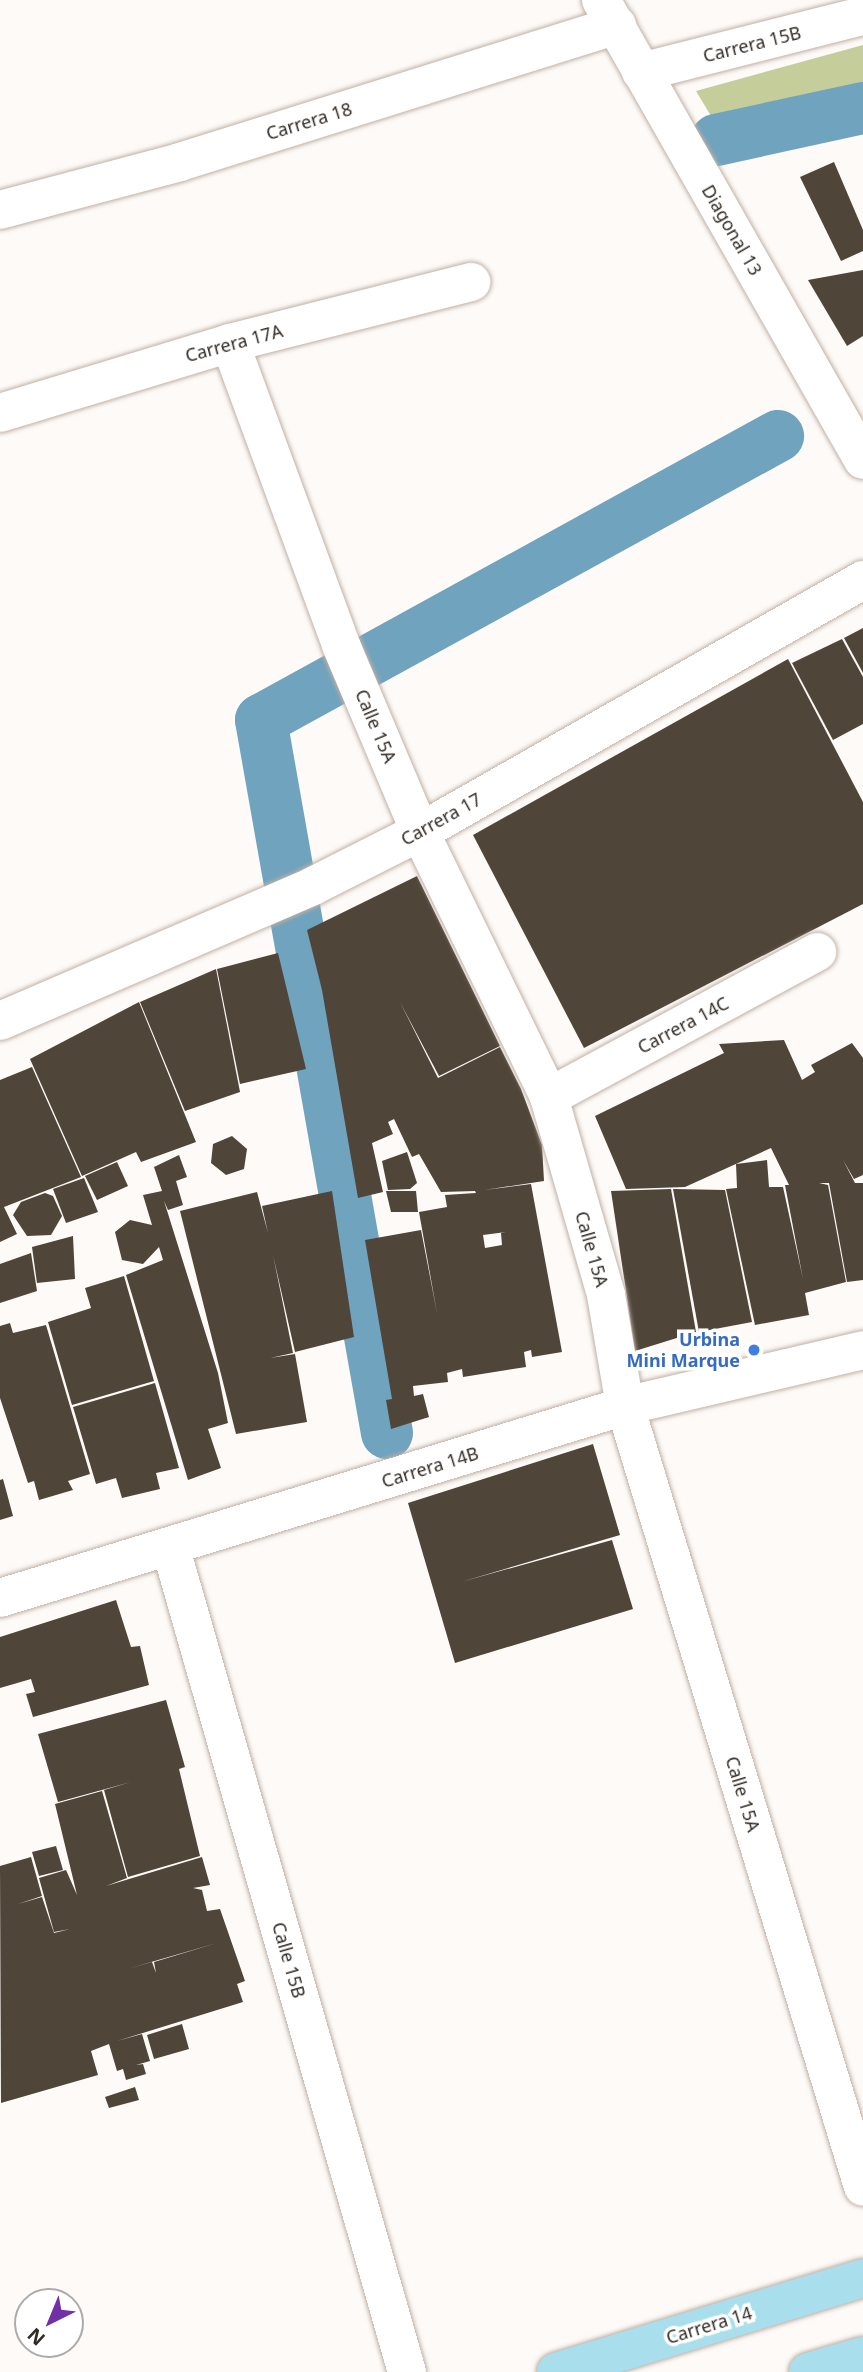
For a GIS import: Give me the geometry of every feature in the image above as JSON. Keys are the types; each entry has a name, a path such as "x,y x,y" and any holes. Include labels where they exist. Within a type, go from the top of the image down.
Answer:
{"main road":[{"name":"Carrera 14","path":"556,2372 863,2278"},
{"path":"808,2372 863,2356"}],"street":[{"name":"Diagonal 13","path":"609,12 863,460"},
{"name":"Carrera 18","path":"0,211 180,162 609,12"},
{"name":"Carrera 15B","path":"642,72 863,16"},
{"name":"Carrera 17A","path":"0,413 230,343 471,282"},
{"name":"Calle 15A","path":"230,343 341,645 420,832 549,1097 606,1295 625,1406 852,2112 863,2187"},
{"name":"Carrera 17","path":"0,1021 313,886 420,832 863,580"},
{"name":"Carrera 14C","path":"549,1097 817,953"},
{"name":"Carrera 14B","path":"0,1598 171,1549 625,1406 863,1350"},
{"name":"Calle 15B","path":"171,1549 407,2372"}],"green space":[{"path":"863,45 863,88 714,121 696,91"}],"building":[{"path":"834,162 863,230 863,251 841,261 800,177"},
{"path":"863,270 863,336 847,346 808,280"},
{"path":"863,628 863,673 844,638"},
{"path":"842,639 863,677 863,724 833,740 792,663"},
{"path":"788,659 863,802 863,904 584,1048 473,835"},
{"path":"417,876 500,1046 439,1076 400,1002 438,1078 500,1047 521,1089 542,1145 544,1181 484,1190 531,1184 562,1352 532,1357 531,1350 524,1352 526,1367 463,1377 462,1369 447,1373 448,1382 413,1386 414,1396 423,1394 429,1417 391,1429 386,1400 392,1399 365,1240 421,1230 437,1313 419,1212 447,1207 445,1195 476,1193 441,1192 419,1154 412,1157 394,1119 388,1122 393,1134 372,1143 383,1192 358,1198 322,990 307,930","holes":["506,1232 501,1233 502,1245 485,1248 483,1235"]},
{"path":"278,953 306,1069 240,1084 217,969"},
{"path":"216,969 240,1092 185,1111 140,1002"},
{"path":"139,1002 196,1142 141,1162 136,1152 82,1176 30,1059"},
{"path":"784,1040 802,1080 815,1072 811,1065 852,1043 863,1058 863,1175 854,1179 843,1160 855,1183 863,1183 863,1280 847,1282 829,1183 819,1183 828,1185 846,1282 805,1293 809,1315 755,1325 726,1189 737,1188 736,1164 767,1160 769,1187 783,1187 803,1279 785,1185 789,1185 771,1148 685,1187 626,1189 595,1116 724,1053 719,1044"},
{"path":"32,1067 81,1177 4,1207 17,1234 0,1242 0,1080"},
{"path":"232,1136 247,1149 244,1169 226,1175 211,1163 213,1144"},
{"path":"407,1152 417,1183 410,1189 388,1190 382,1161"},
{"path":"179,1155 187,1177 176,1181 183,1205 168,1210 164,1201 218,1373 228,1423 208,1429 221,1468 188,1480 126,1275 163,1260 159,1247 143,1264 122,1260 115,1232 130,1220 152,1225 143,1195 162,1191 154,1167"},
{"path":"117,1162 128,1186 97,1200 85,1176"},
{"path":"84,1178 98,1212 66,1223 53,1189"},
{"path":"671,1189 696,1332 635,1351 611,1191"},
{"path":"673,1189 725,1190 752,1322 699,1332"},
{"path":"332,1191 354,1337 295,1352 273,1255 293,1353 270,1358 295,1354 307,1422 236,1434 180,1211 257,1192 268,1233 262,1206"},
{"path":"386,1191 416,1191 418,1212 391,1212"},
{"path":"45,1193 53,1196 62,1216 51,1235 27,1236 13,1215 21,1202"},
{"path":"73,1236 75,1279 37,1283 32,1247"},
{"path":"31,1253 37,1291 0,1303 0,1264"},
{"path":"124,1276 154,1381 72,1405 48,1322 91,1308 85,1288"},
{"path":"10,1323 13,1333 46,1325 90,1474 68,1481 73,1490 39,1500 34,1481 28,1483 0,1398 0,1326"},
{"path":"155,1383 179,1468 156,1473 160,1489 122,1498 116,1478 96,1484 73,1407"},
{"path":"593,1444 620,1535 461,1582 612,1540 633,1609 455,1663 408,1503"},
{"path":"3,1479 13,1516 0,1520 0,1480"},
{"path":"116,1600 131,1647 140,1646 149,1685 33,1717 26,1694 35,1692 31,1679 0,1688 0,1637"},
{"path":"166,1700 185,1767 179,1769 200,1856 128,1877 104,1790 131,1782 58,1802 38,1734"},
{"path":"102,1791 127,1878 106,1886 202,1857 210,1885 193,1888 202,1890 207,1911 220,1909 245,1981 237,1984 243,2002 117,2041 142,2034 150,2061 136,2065 143,2064 146,2074 126,2080 123,2069 117,2071 109,2044 91,2051 98,2075 1,2103 0,1866 31,1857 42,1896 18,1904 42,1897 54,1933 70,1929 54,1932 39,1878 66,1870 77,1895 55,1804","holes":["217,1943 154,1962 156,1973 152,1962 127,1969"]},
{"path":"56,1846 63,1870 39,1876 32,1852"},
{"path":"182,2024 189,2049 154,2059 147,2035"},
{"path":"135,2087 139,2100 109,2108 105,2097"}],"waterway":[{"path":"716,140 863,108"},
{"path":"387,1433 261,720 778,436"}],"place":[{"name":"Urbina Mini Marque","path":"754,1350"}]}
